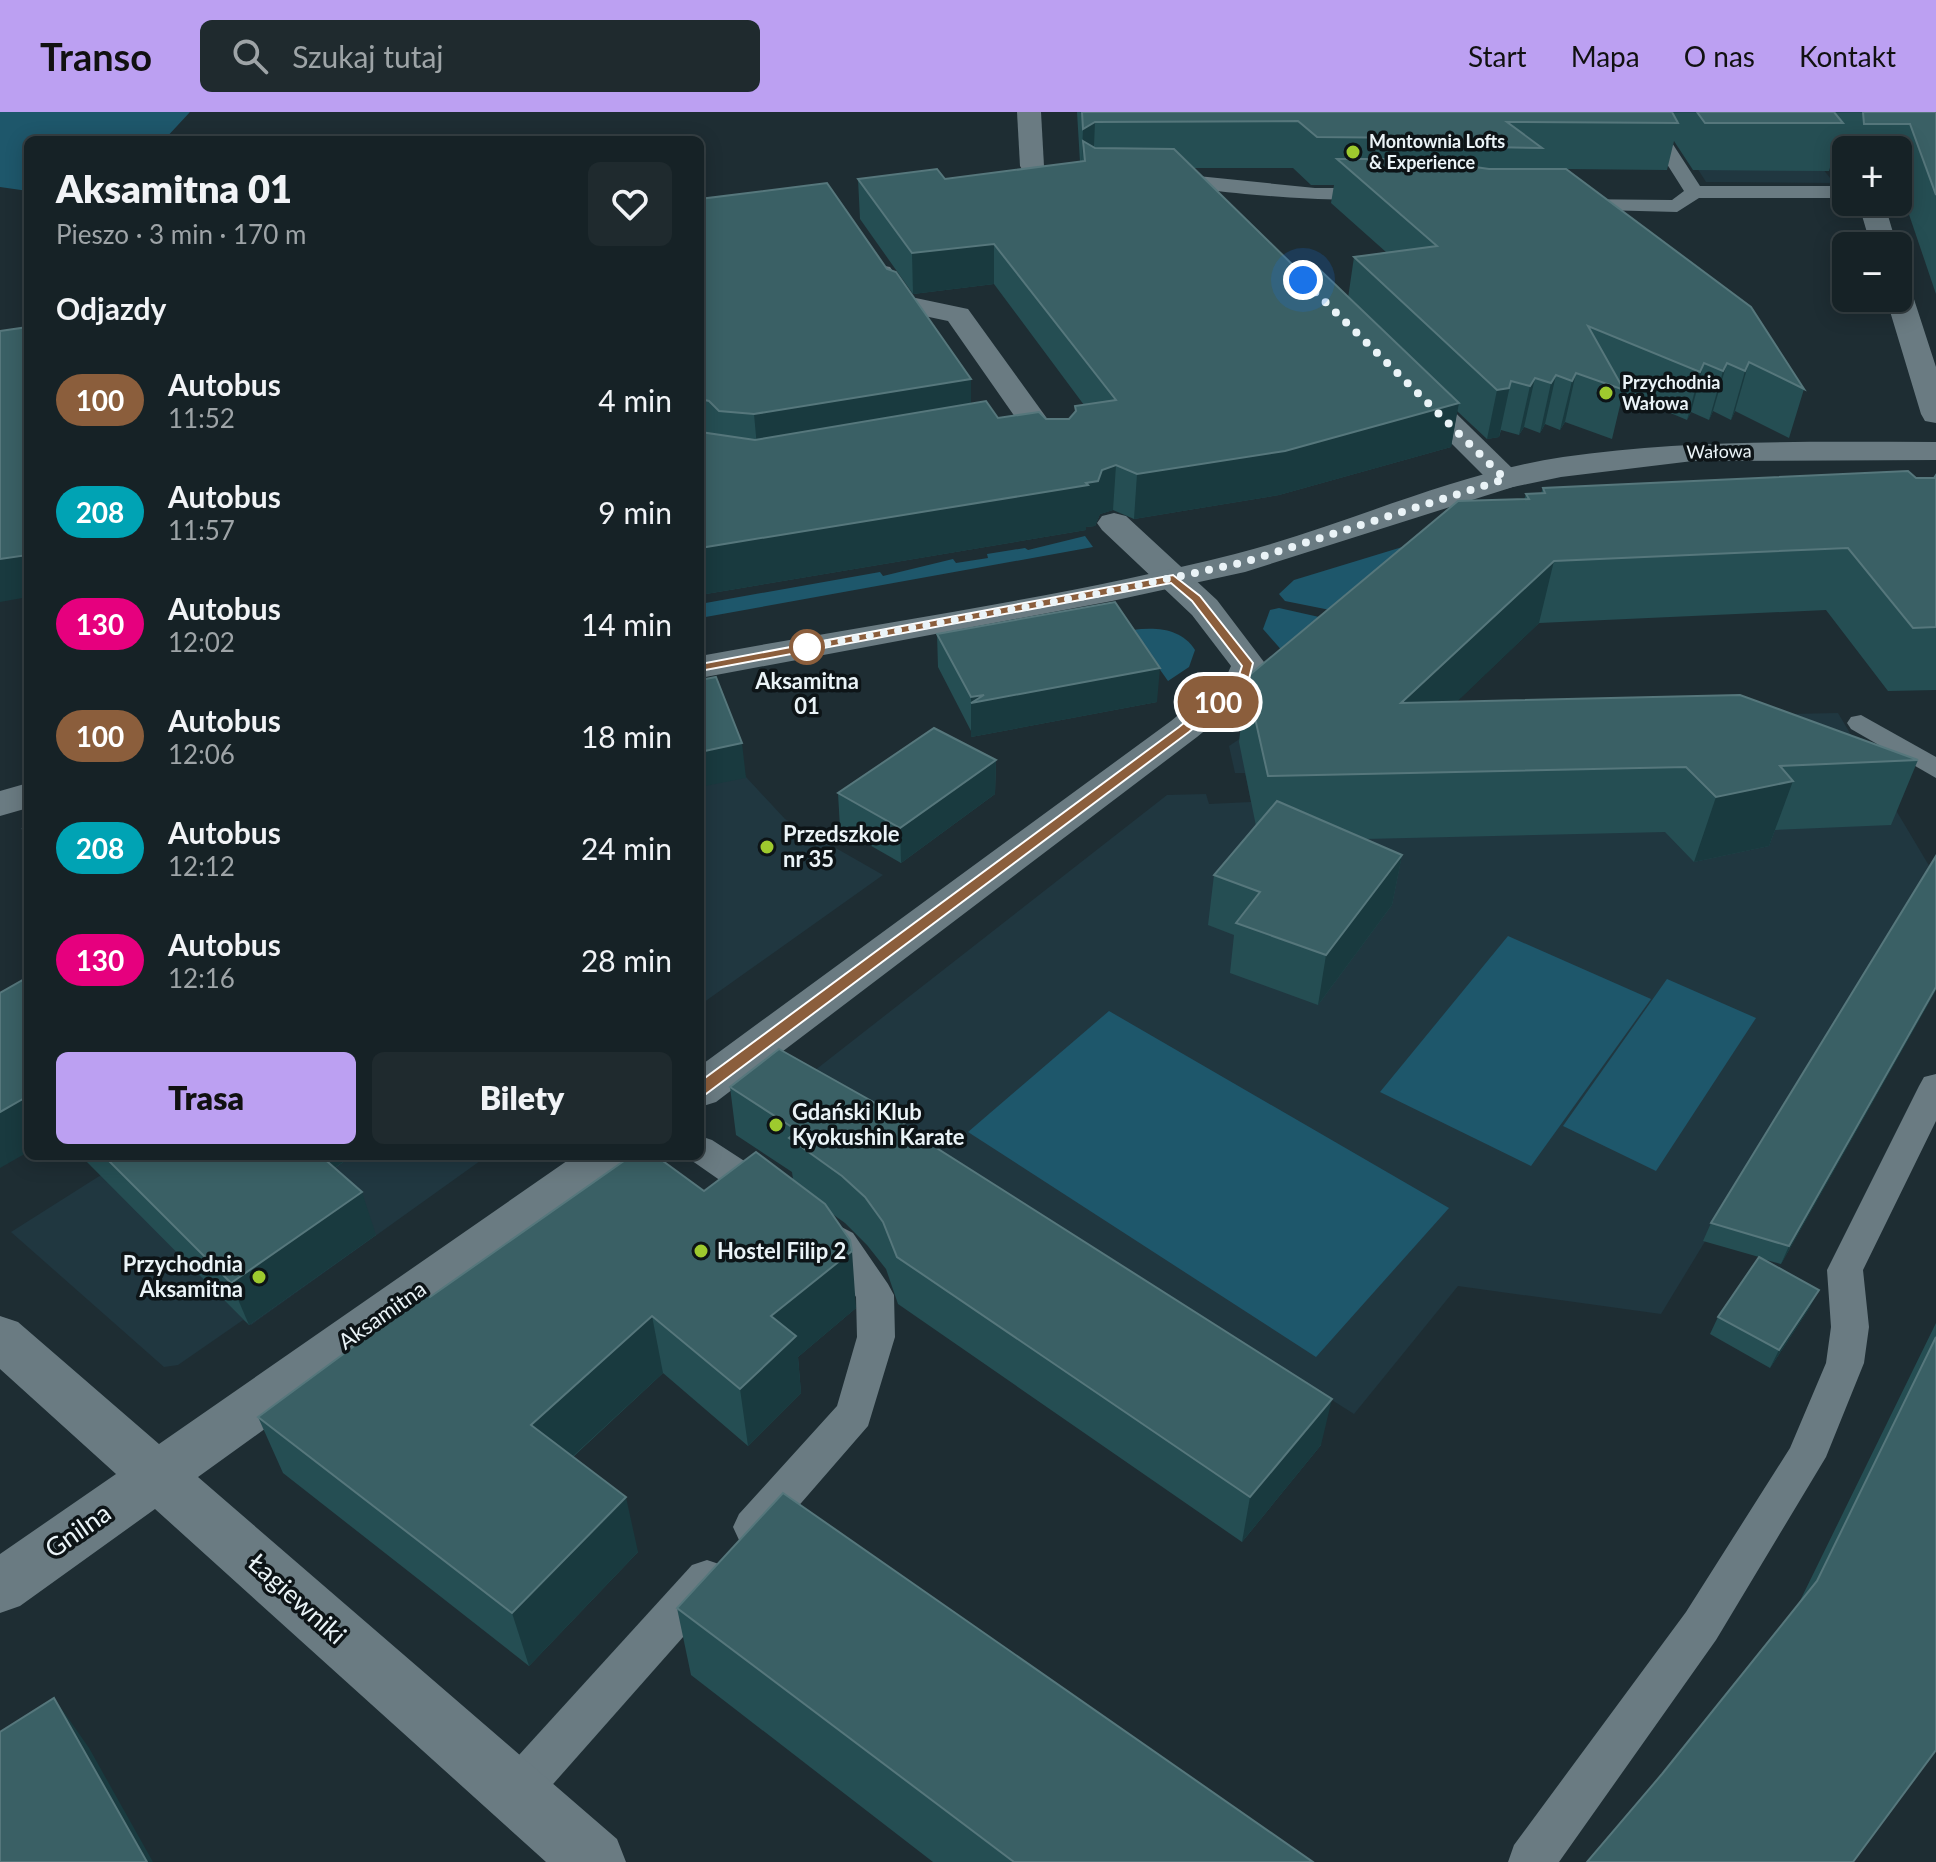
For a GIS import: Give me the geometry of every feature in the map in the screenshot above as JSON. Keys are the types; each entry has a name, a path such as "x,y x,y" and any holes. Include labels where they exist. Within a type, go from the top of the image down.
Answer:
{"street":[{"path":"1029,112 1032,166"},
{"path":"1798,112 1832,154"},
{"path":"865,251 901,303 958,315 1018,428 1056,453"},
{"path":"1904,312 1936,414"},
{"path":"1392,368 1505,479"},
{"name":"Wałowa","path":"704,666 1173,579 1245,562 1505,479 1561,467 1650,455 1936,451"},
{"path":"704,1087 1184,729 1244,680 1249,666 1241,652 1196,598 1114,523"},
{"path":"0,804 24,796"},
{"name":"Aksamitna","path":"156,1476 603,1160"},
{"name":"Łagiewniki","path":"0,1337 588,1860"},
{"name":"Gnilna","path":"0,1587 156,1476"}],"lane":[{"path":"1643,112 1694,192"},
{"path":"1148,179 1315,194 1399,194"},
{"path":"1548,205 1677,206 1694,192 1832,192"},
{"path":"1861,723 1936,769"},
{"path":"1531,1862 1701,1626 1806,1457 1845,1363 1850,1327 1845,1270 1936,1086"},
{"path":"515,1793 854,1414 873,1350 876,1337 875,1295 840,1243 704,1152"}],"shaded area":[{"path":"0,112 190,112 168,136 24,136 24,190 0,187"},
{"path":"1662,112 1778,112 1832,180 1832,183 1706,182"},
{"path":"1085,536 1093,547 704,617 704,603 880,572 883,576 953,559 956,563 988,558 987,554 1028,550"},
{"path":"1422,541 1335,611 1285,601 1279,594 1294,580"},
{"path":"1279,608 1328,619 1285,654 1263,629 1270,610"},
{"path":"1159,629 1183,637 1195,650 1189,667 1168,681 1132,630"},
{"name":"Przedszkole nr 35","path":"720,711 746,777 785,819 883,875 704,1002 704,714"},
{"path":"1838,713 1931,869 1661,1314 1458,1286 1354,1414 814,1071 1167,795 1206,794 1209,804 1251,802 1245,773 1235,773 1229,746 1259,726"},
{"path":"1508,936 1651,999 1531,1166 1380,1092"},
{"path":"1667,979 1756,1018 1656,1171 1563,1126"},
{"path":"1109,1011 1449,1208 1316,1357 968,1132"},
{"path":"125,1160 481,1160 251,1325 243,1320 178,1365 164,1367 11,1232"}],"building":[{"path":"1082,112 1672,112 1678,123 1507,122 1542,148 1490,147 1420,138 1317,137 1298,121 1095,122 1083,129"},
{"path":"1697,112 1834,112 1843,123 1705,123"},
{"path":"1863,112 1936,112 1936,195 1910,124 1864,124"},
{"path":"1083,141 1095,148 1174,149 1298,270 1317,267 1459,403 1285,451 1137,474 1116,465 1102,470 1098,481 1086,483 1088,485 704,547 704,433 755,440 986,401 998,418 1039,412 1046,419 1069,419 1076,411 1075,406 1116,400 994,244 912,253 858,179 937,169 945,179 1085,161"},
{"path":"1337,159 1420,159 1489,169 1566,169 1751,307 1804,389 1749,362 1745,371 1727,363 1723,371 1704,363 1700,372 1588,326 1624,390 1576,373 1572,381 1556,375 1551,383 1535,378 1530,386 1511,381 1509,388 1497,390 1354,257 1437,246"},
{"path":"827,183 887,269 896,272 971,379 754,414 719,411 704,400 704,198"},
{"path":"24,328 24,556 0,559 0,331"},
{"path":"1908,471 1916,478 1934,478 1936,475 1936,627 1913,628 1848,548 1554,561 1401,703 1740,695 1918,760 1780,766 1793,781 1716,797 1686,767 1268,776 1246,678 1458,501 1529,499 1526,494 1545,493 1543,488"},
{"path":"1115,602 1160,668 971,703 984,695 971,697 937,634"},
{"path":"716,677 742,743 704,751 704,679"},
{"path":"934,728 996,760 900,828 838,793"},
{"path":"1277,801 1402,855 1326,955 1236,923 1260,892 1214,875"},
{"path":"1936,856 1936,987 1789,1246 1711,1223"},
{"path":"24,979 24,1098 0,1112 0,993"},
{"path":"779,1049 907,1121 902,1126 1332,1399 1250,1497 897,1257 883,1222 865,1197 842,1176 789,1138 798,1131 730,1087"},
{"path":"756,1152 825,1204 850,1240 852,1251 771,1316 796,1336 740,1389 652,1316 531,1425 626,1497 512,1613 258,1417 426,1293 430,1297 625,1160 661,1160 704,1191"},
{"name":"Przychodnia Aksamitna","path":"108,1160 326,1160 362,1192 231,1283"},
{"path":"1759,1257 1819,1290 1779,1350 1718,1317"},
{"path":"1936,1337 1936,1750 1853,1862 1587,1862 1817,1581"},
{"path":"783,1493 1313,1862 1014,1862 677,1608"},
{"path":"54,1698 147,1862 0,1862 0,1732"}],"bus line":[{"name":"100","path":"704,666 1173,579 1196,598 1249,666 1244,680 1184,729 704,1087"}],"place":[{"name":"Montownia Lofts & Experience","path":"1353,152"},
{"name":"Przychodnia Wałowa","path":"1606,393"},
{"name":"Aksamitna 01","path":"807,647"},
{"name":"Przedszkole nr 35","path":"767,847"},
{"name":"Gdański Klub Kyokushin Karate","path":"776,1125"},
{"name":"Hostel Filip 2","path":"701,1251"},
{"name":"Przychodnia Aksamitna","path":"259,1277"}],"route":[{"path":"807,647 803,648 1112,591 1245,562 1505,479 1303,280"}]}
